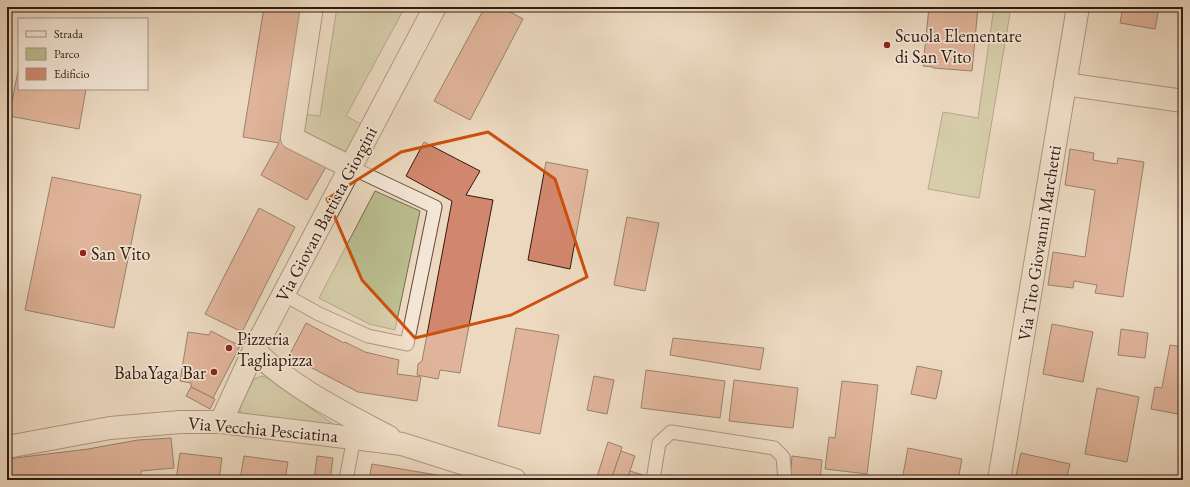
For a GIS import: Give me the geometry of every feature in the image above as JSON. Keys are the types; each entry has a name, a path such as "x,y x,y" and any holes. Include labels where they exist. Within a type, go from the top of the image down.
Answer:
{"street":[{"path":"312,7 292,138 350,167"},
{"name":"Via Giovan Battista Giorgini","path":"221,422 254,350 435,7"},
{"name":"Via Tito Giovanni Marchetti","path":"999,480 1078,7"},
{"path":"1065,84 1183,101"},
{"path":"254,350 266,363 313,395 402,444"},
{"name":"Via Vecchia Pesciatina","path":"7,447 110,428 180,422 221,422 402,444 514,480"}],"lane":[{"path":"283,294 319,314 368,336 407,344 435,207 350,167"},
{"path":"653,480 659,443 671,432 774,448 783,457 785,480"},
{"path":"346,480 354,437"}],"highlighted area":[{"path":"488,132 555,179 587,277 511,315 415,338 362,280 327,199 401,152"}],"green space":[{"path":"337,7 405,7 346,116 361,124 346,156 301,135 304,114 320,116"},
{"path":"994,7 1011,7 979,198 928,189 943,112 978,118"},
{"path":"375,191 420,211 395,330 369,324 319,298"},
{"path":"262,376 268,378 334,426 242,415 240,412 240,406 254,379"}],"building":[{"path":"264,7 301,7 280,141 281,139 327,165 307,200 261,175 279,143 243,137"},
{"path":"485,7 501,7 523,19 470,120 434,101"},
{"path":"929,7 978,7 972,71 923,66"},
{"path":"1123,7 1159,7 1155,29 1120,23"},
{"path":"18,71 18,90 86,90 79,129 9,116"},
{"path":"424,142 480,171 466,195 493,200 460,373 440,370 438,379 417,375 418,364 422,361 452,201 406,176"},
{"path":"1070,149 1094,153 1093,160 1117,164 1118,158 1144,162 1123,297 1095,293 1097,285 1074,281 1073,288 1048,285 1053,252 1085,257 1095,190 1065,185"},
{"path":"546,162 588,170 570,269 528,260"},
{"name":"San Vito","path":"52,177 141,195 114,328 25,310"},
{"path":"259,208 295,227 242,332 205,314"},
{"path":"627,217 659,223 645,291 614,285"},
{"path":"306,323 365,352 399,360 397,374 421,377 417,401 358,392 289,356"},
{"path":"1052,324 1093,332 1083,382 1043,374"},
{"path":"516,328 559,335 540,434 498,426"},
{"path":"1121,329 1148,333 1145,358 1118,355"},
{"path":"211,331 240,346 213,398 191,387 191,383 180,381 188,332 209,335"},
{"path":"673,338 764,348 760,370 670,355"},
{"path":"1170,345 1183,347 1183,415 1151,409 1155,387 1162,388"},
{"path":"917,366 942,371 936,399 911,394"},
{"path":"646,370 725,381 720,418 641,408"},
{"path":"594,376 614,380 607,414 587,410"},
{"path":"734,380 798,388 793,428 729,421"},
{"path":"842,381 878,385 867,474 825,469 829,437 835,438"},
{"path":"191,387 215,399 210,409 186,396"},
{"path":"1097,388 1139,397 1127,462 1085,454"},
{"path":"171,438 174,468 141,471 141,480 10,480 7,459 88,449 138,440"},
{"path":"608,442 622,447 621,451 611,480 596,480"},
{"path":"908,448 962,459 958,480 902,480"},
{"path":"621,451 635,456 627,480 611,480"},
{"path":"180,453 222,458 219,480 176,480"},
{"path":"1021,453 1070,464 1066,480 1015,480"},
{"path":"244,456 288,462 285,480 240,480"},
{"path":"317,456 333,458 330,480 314,480"},
{"path":"792,456 822,460 820,480 790,480"},
{"path":"372,464 466,480 369,480"},
{"path":"630,471 646,476 644,480 627,480"},
{"path":"667,475 709,478 732,480 667,480"}],"place":[{"name":"Scuola Elementare di San Vito","path":"887,45"},
{"name":"San Vito","path":"83,253"},
{"name":"Pizzeria Tagliapizza","path":"229,348"},
{"name":"BabaYaga Bar","path":"214,372"}]}
